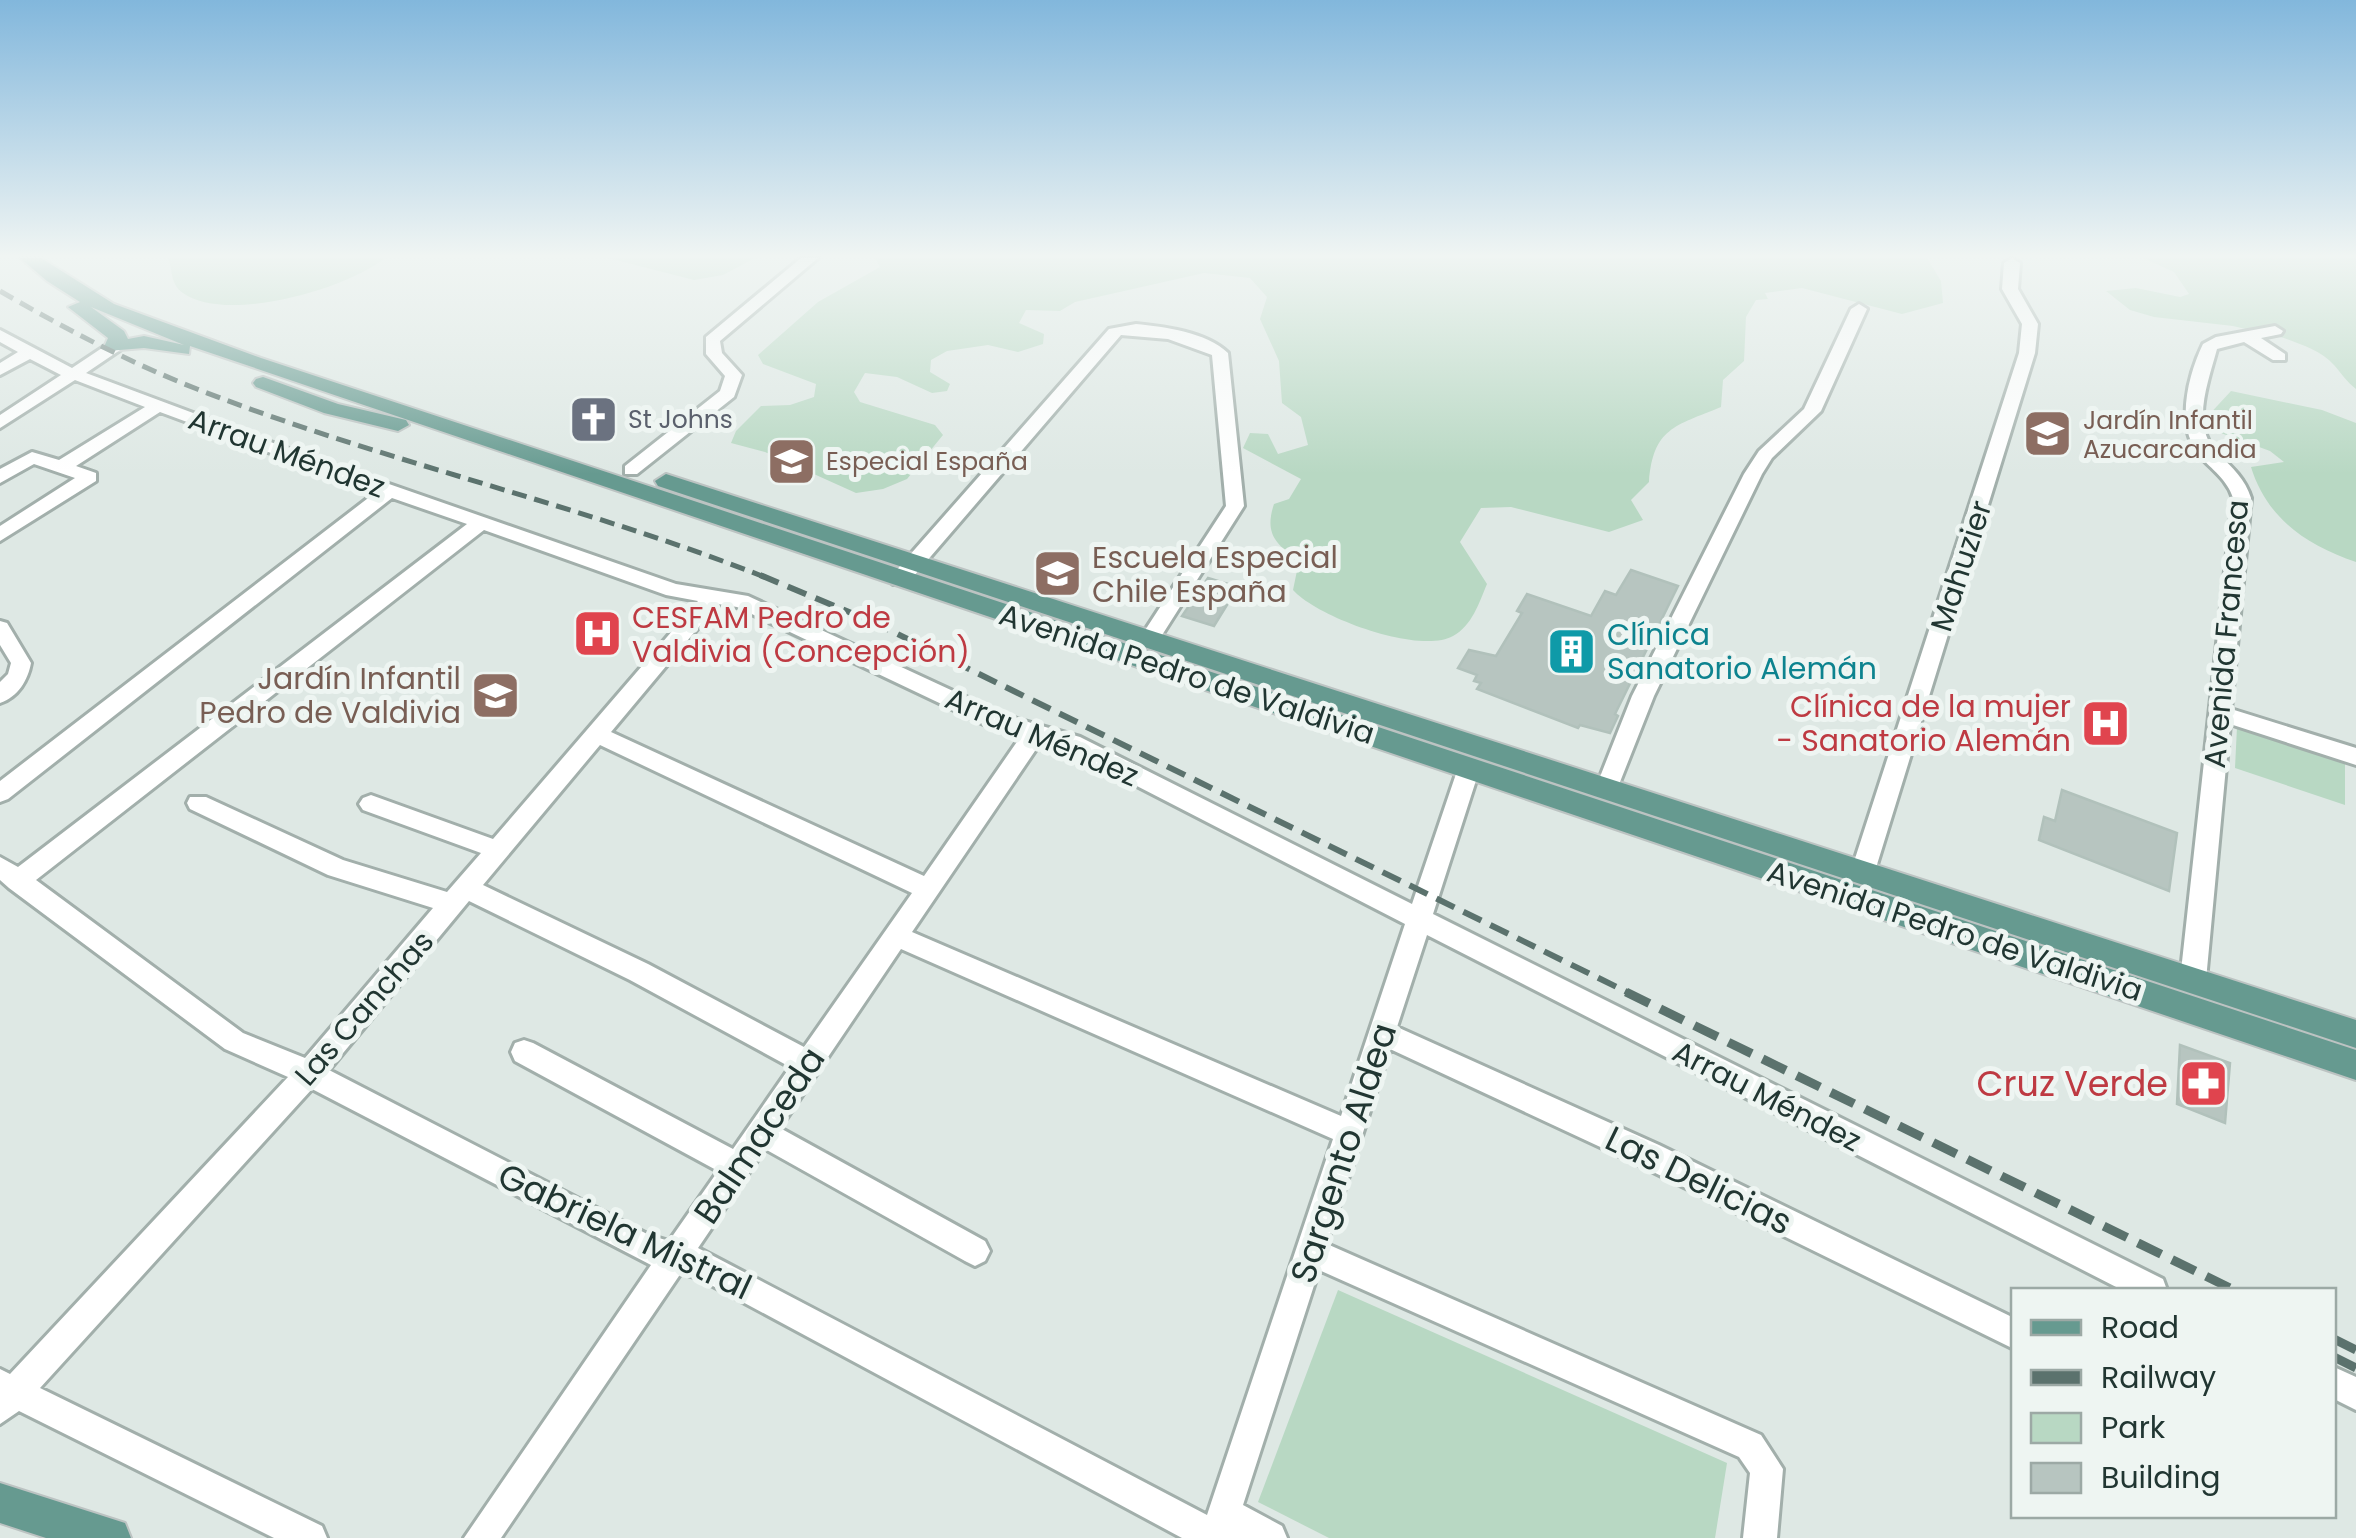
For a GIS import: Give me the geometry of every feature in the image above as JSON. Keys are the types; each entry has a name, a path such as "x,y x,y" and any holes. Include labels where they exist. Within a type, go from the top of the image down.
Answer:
{"main road":[{"path":"109,330 119,340 114,347"},
{"name":"Avenida Pedro de Valdivia","path":"167,330 254,362 631,470 1469,768 2356,1065"},
{"name":"Avenida Pedro de Valdivia","path":"201,330 474,433 907,570 1150,638 2356,1034"},
{"path":"114,347 144,342 187,351 357,416 474,433"},
{"path":"254,362 309,400"},
{"path":"357,416 403,403"},
{"path":"1458,739 1469,768 1484,758 1507,755"},
{"path":"1606,787 1616,818"},
{"path":"1830,889 1850,885 1864,871"},
{"path":"2156,998 2176,994 2192,980 2228,1022"},
{"path":"0,1503 110,1538"}],"street":[{"path":"631,470 732,386 732,369 712,350 715,335 722,330"},
{"path":"907,570 1090,360 1121,330"},
{"path":"1136,330 1208,346 1220,353 1236,496 1224,526 1150,638"},
{"path":"1606,787 1643,696 1753,474 1765,456 1808,418 1849,330"},
{"name":"Mahuzier","path":"1864,871 2027,353 2029,330"},
{"name":"Avenida Francesa","path":"2192,980 2242,493 2198,440 2193,425 2209,348 2216,342 2275,331"},
{"name":"Arrau Méndez","path":"0,336 76,374 390,490 673,590 740,600 1000,722 1072,743 2120,1283"},
{"path":"2249,338 2279,357"},
{"path":"1,421 114,347"},
{"path":"0,370 29,353"},
{"path":"63,466 158,406"},
{"path":"0,477 32,457 90,477 0,535"},
{"path":"0,793 390,490"},
{"path":"9,874 482,522"},
{"name":"Las Canchas","path":"5,1395 309,1073 714,595"},
{"path":"0,628 21,663 14,683 0,695"},
{"path":"2220,714 2356,757"},
{"name":"Balmaceda","path":"481,1538 1037,731"},
{"path":"596,734 928,889"},
{"name":"Sargento Aldea","path":"1219,1530 1469,768"},
{"path":"198,803 320,861 459,896 639,972 808,1063"},
{"path":"371,804 498,850"},
{"name":"Gabriela Mistral","path":"9,874 234,1041 309,1073 645,1249 705,1265 1219,1530 1270,1538"},
{"path":"896,936 1350,1132"},
{"name":"Las Delicias","path":"1382,1033 1648,1155 2011,1333"},
{"path":"524,1052 737,1166"},
{"path":"761,1132 975,1251"},
{"path":"1310,1251 1750,1446 1767,1469 1760,1538"},
{"path":"5,1395 310,1538"}],"green space":[{"path":"787,330 1034,330 1044,334 1043,344 1018,352 988,345 947,351 931,360 930,372 950,384 947,391 932,393 897,377 865,373 854,392 860,402 935,425 943,435 907,479 883,489 856,493 765,452 731,443 736,431 761,406 790,405 814,397 816,384 763,364 758,355"},
{"path":"1265,330 1745,330 1744,361 1723,380 1721,407 1669,431 1655,450 1649,482 1631,500 1643,520 1609,532 1511,507 1481,508 1460,542 1487,584 1465,626 1453,636 1437,641 1417,641 1369,630 1323,611 1293,590 1299,561 1278,543 1270,523 1274,504 1289,499 1301,479 1243,448 1250,433 1268,434 1278,454 1308,445 1301,417 1282,403 1279,361"},
{"path":"2249,330 2356,330 2356,389 2323,356 2284,338"},
{"path":"2231,391 2322,410 2356,423 2356,562 2305,538 2267,501 2251,467 2284,462 2270,451 2210,429 2206,418"},
{"path":"2237,727 2345,763 2345,805 2235,768"},
{"path":"1338,1290 1727,1463 1715,1538 1329,1538 1258,1502"}],"building":[{"name":"Clínica Sanatorio Alemán","path":"1631,570 1678,586 1615,714 1618,716 1610,733 1580,725 1578,728 1477,689 1481,683 1474,681 1477,675 1458,668 1469,650 1496,656 1522,613 1517,611 1527,594 1591,616 1605,591 1616,595"},
{"path":"1208,578 1238,587 1214,626 1182,616"},
{"path":"2062,790 2177,833 2169,891 2039,840 2044,817 2055,821"},
{"name":"Cruz Verde","path":"2180,1045 2230,1063 2225,1123 2177,1104"}],"railway":[{"path":"70,330 146,368 267,415 625,528 767,578"},
{"path":"760,575 873,622 1631,994"},
{"path":"1626,992 2230,1288"},
{"path":"2336,1340 2356,1350"},
{"path":"2336,1358 2356,1368"}],"place":[{"name":"St Johns","path":"593,419"},
{"name":"Jardín Infantil Azucarcandia","path":"2048,434"},
{"name":"Especial España","path":"791,461"},
{"name":"Escuela Especial Chile España","path":"1057,574"},
{"name":"CESFAM Pedro de Valdivia (Concepción)","path":"597,634"},
{"name":"Clínica Sanatorio Alemán","path":"1572,651"},
{"name":"Jardín Infantil Pedro de Valdivia","path":"496,695"},
{"name":"Clínica de la mujer - Sanatorio Alemán","path":"2106,723"},
{"name":"Cruz Verde","path":"2203,1083"}]}
